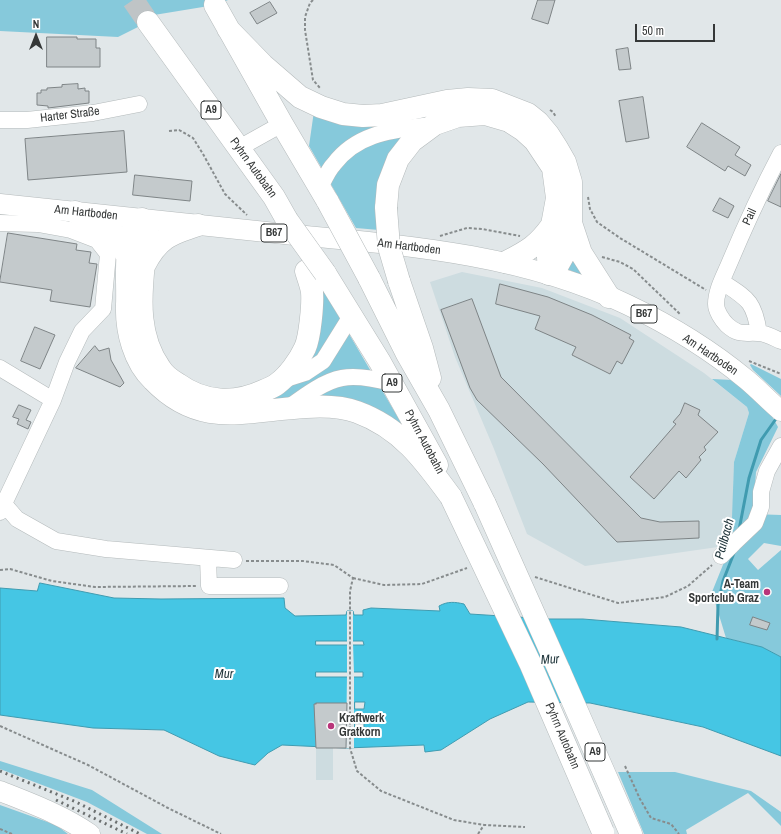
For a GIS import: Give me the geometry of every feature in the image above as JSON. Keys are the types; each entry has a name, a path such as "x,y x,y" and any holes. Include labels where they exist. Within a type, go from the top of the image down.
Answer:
{"highway":[{"name":"Pyhrn Autobahn","path":"215,5 324,195 439,410 485,504 631,834"},
{"name":"Pyhrn Autobahn","path":"148,22 274,197 315,272 351,316 392,383 433,456 530,663 603,833"},
{"path":"228,29 263,66 300,97 321,108 343,114 363,116 382,115 447,101 492,100 528,114 538,122 548,134 565,162 571,182 561,224 548,258 549,274"},
{"path":"439,410 422,348 389,247 386,208 388,185 398,159 412,141 434,124 458,116 485,114 509,121 523,130 535,141 553,168 561,224 609,297"},
{"path":"75,212 108,228 116,236 136,263"},
{"path":"142,219 133,229 144,334 153,358 161,370 186,391 204,397 217,400 233,400 254,395 277,384 294,366 306,347 311,320 312,292 315,272"},
{"path":"506,262 532,248 561,224"},
{"path":"198,225 170,235 136,263 127,311 130,339 140,362 149,376 173,398 189,406 223,414 240,414 320,406 355,411 391,429 425,461 451,497"}],"main road":[{"name":"Am Hartboden","path":"0,204 425,248 506,262 549,274 587,288 635,309 702,347 747,380 779,410"},
{"path":"0,791 46,810 80,827 90,834"}],"street":[{"name":"Harter Straße","path":"0,120 27,120 93,113 139,104"},
{"path":"239,148 282,124"},
{"path":"324,195 334,164 355,144 374,135 434,124"},
{"name":"Pail","path":"716,305 718,290 743,232 781,153"},
{"name":"Am Hartboden","path":"0,223 38,224 71,230 97,240 108,254 103,309 82,331 67,362 53,400 4,498"},
{"path":"722,282 747,299 757,319 759,333"},
{"path":"716,305 723,320 734,331 746,334 759,333 781,341"},
{"path":"281,380 305,373 323,361 351,316"},
{"path":"0,368 53,400"},
{"path":"288,408 316,388 342,378 367,378 392,383"},
{"path":"721,556 755,522 761,507 761,492 767,471 781,446"},
{"path":"4,498 17,519 56,541 106,549 234,560"},
{"path":"208,558 209,586 280,586"}],"path":[{"path":"313,0 310,3 305,16 308,53 313,80 320,88 326,91"},
{"path":"548,109 553,112 559,123"},
{"path":"169,131 179,130 193,138 225,194 250,218"},
{"path":"588,195 590,209 597,222 620,238 707,291 716,305"},
{"path":"447,233 467,228 482,229 524,237"},
{"path":"601,256 620,262 633,269 657,292"},
{"path":"648,599 666,597 688,586 721,556"},
{"path":"234,560 303,561 334,565 353,578 350,591 350,748 357,772 381,791 454,820 484,825 525,827"},
{"path":"0,570 10,569 52,581 95,587 209,586"},
{"path":"0,726 88,764 168,808 222,834"},
{"path":"625,766 640,799 651,818 672,824 679,834"},
{"path":"478,834 484,825"},
{"path":"0,829 12,834"}],"shaded area":[{"path":"0,0 228,0 215,5 154,15 148,22 118,37 0,31"},
{"path":"434,110 525,126 424,121 379,230 356,228 309,146 314,111"},
{"path":"141,232 135,314 136,328 139,341 152,366 169,385 191,398 215,404 239,404 264,397 286,383 304,362 313,341 317,319 317,307 312,274 315,276 403,426 399,428 373,411 351,402 320,400 296,401 237,408 208,407 180,397 166,388 154,376 147,365 139,347 134,328 132,307 133,276 137,234"},
{"path":"571,247 585,277 565,268"},
{"path":"462,272 542,288 620,318 704,373 747,407 749,413 734,462 732,545 585,566 527,534 494,449 455,357 430,282"},
{"path":"751,364 781,379 781,396 753,370 750,365"},
{"path":"712,379 733,380 772,416 778,427 756,472 753,514 781,515 781,546 764,543 748,559 758,570 781,550 781,657 762,647 726,638 712,592 731,545 734,462 749,413 747,407"},
{"path":"316,748 333,748 333,780 316,780"},
{"path":"0,761 92,790 162,834 147,834 87,802 0,769"},
{"path":"618,772 675,772 751,791 781,812 781,826 748,793 686,830 687,834 644,834"},
{"path":"0,805 56,825 68,834 0,834"}],"water":[{"name":"Mur","path":"40,583 114,598 284,598 285,608 295,616 346,615 347,611 353,611 354,615 363,615 363,610 371,608 440,611 439,606 445,603 455,602 464,604 470,614 549,619 583,619 681,627 762,647 781,657 781,756 703,727 590,703 528,702 490,719 441,750 425,752 424,745 346,748 282,745 268,753 255,765 219,756 164,730 93,728 0,715 0,588 37,591","holes":["316,641 363,641 364,645 316,645","316,672 363,672 363,677 316,677","355,702 365,702 364,709 355,709","355,723 364,723 364,729 355,729"]}],"pier":[{"path":"347,611 353,611 353,643 347,643"},
{"path":"347,643 353,643 354,674 347,674"},
{"path":"347,675 354,675 354,748 346,748"}],"building":[{"path":"538,0 555,0 548,24 532,19"},
{"path":"270,2 277,13 257,24 250,13"},
{"path":"47,37 77,37 77,39 96,39 96,48 100,48 100,67 47,67"},
{"path":"628,48 631,69 619,70 616,50"},
{"path":"78,84 78,89 85,88 85,91 89,91 89,103 48,108 48,106 37,105 37,93 41,93 41,90 62,87 62,85"},
{"path":"643,97 649,138 626,142 619,101"},
{"path":"702,123 740,147 735,155 751,165 745,176 728,166 725,171 687,147"},
{"path":"124,131 127,172 28,180 25,139"},
{"path":"781,174 781,207 768,201"},
{"path":"135,175 192,181 190,201 133,195"},
{"path":"720,198 734,206 728,218 713,211"},
{"path":"8,233 77,244 76,250 91,252 89,263 97,264 90,307 50,301 52,290 0,282"},
{"path":"500,284 548,297 592,315 631,335 629,338 634,341 622,364 617,361 610,374 572,355 576,347 535,329 540,316 496,304"},
{"path":"472,299 501,377 641,518 660,522 699,521 699,538 617,542 543,464 477,400 470,388 441,310"},
{"path":"35,327 55,335 40,369 21,361"},
{"path":"95,346 99,351 109,348 111,360 124,383 120,387 76,368"},
{"path":"685,403 700,410 698,415 718,432 704,447 706,450 699,457 701,460 686,478 679,471 654,499 630,477 676,424 673,422 680,414"},
{"path":"19,405 31,410 26,420 31,422 28,429 17,424 19,419 13,417"},
{"path":"753,617 770,623 767,630 750,625"},
{"name":"Kraftwerk Gratkorn","path":"347,703 346,748 316,748 314,704"}],"waterway":[{"name":"Pailbach","path":"739,530 749,478 761,440 778,416"},
{"name":"Pailbach","path":"717,639 718,605 723,581 734,553"}],"tunnel":[{"path":"133,0 148,22"}],"railway":[{"path":"0,771 76,802 140,834"},
{"path":"56,800 127,834"}],"place":[{"name":"A-Team Sportclub Graz","path":"767,592"},
{"name":"Kraftwerk Gratkorn","path":"331,726"}]}
